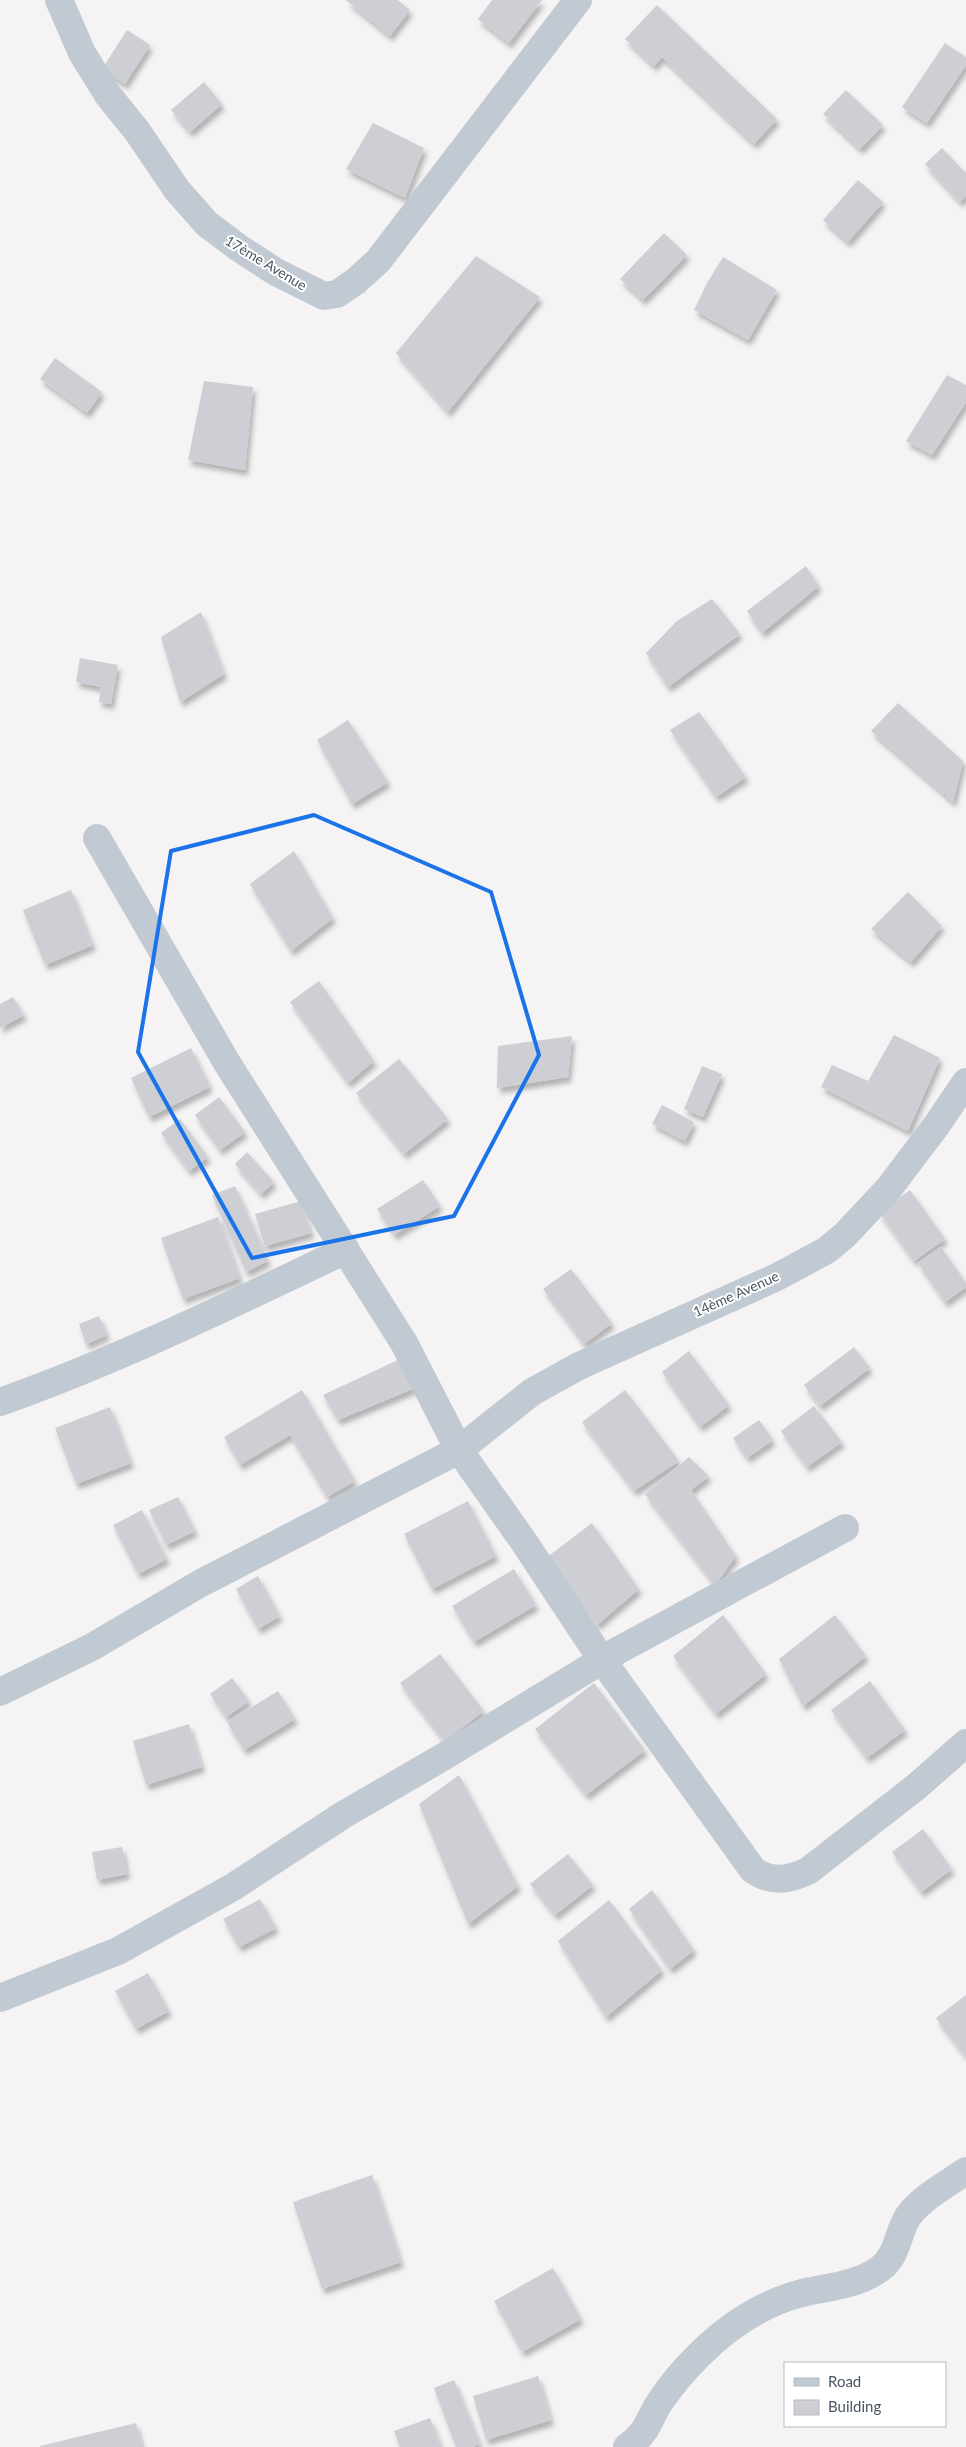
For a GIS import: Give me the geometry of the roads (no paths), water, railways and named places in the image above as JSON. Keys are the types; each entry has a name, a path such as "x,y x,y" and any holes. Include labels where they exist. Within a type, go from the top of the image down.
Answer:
{"street":[{"name":"17ème Avenue","path":"58,0 82,53 108,95 137,131 177,190 189,204 207,224 238,248 294,282 324,296 337,294 356,281 378,261 578,0"},
{"path":"97,838 227,1063 404,1343 459,1450 524,1542 602,1660 692,1782 753,1870 763,1877 777,1880 790,1879 808,1871 916,1787 966,1743"},
{"name":"14ème Avenue","path":"0,1692 92,1647 201,1583 459,1450 532,1392 579,1366 777,1277 827,1250 845,1235 890,1188 966,1082"},
{"path":"0,1402 63,1380 170,1334 346,1250"},
{"path":"0,1998 25,1990 118,1951 233,1887 343,1815 443,1757 602,1660 845,1528"},
{"path":"627,2447 636,2441 650,2423 661,2400 699,2355 734,2326 772,2302 846,2284 882,2267 896,2249 900,2230 918,2205 966,2171"}]}
